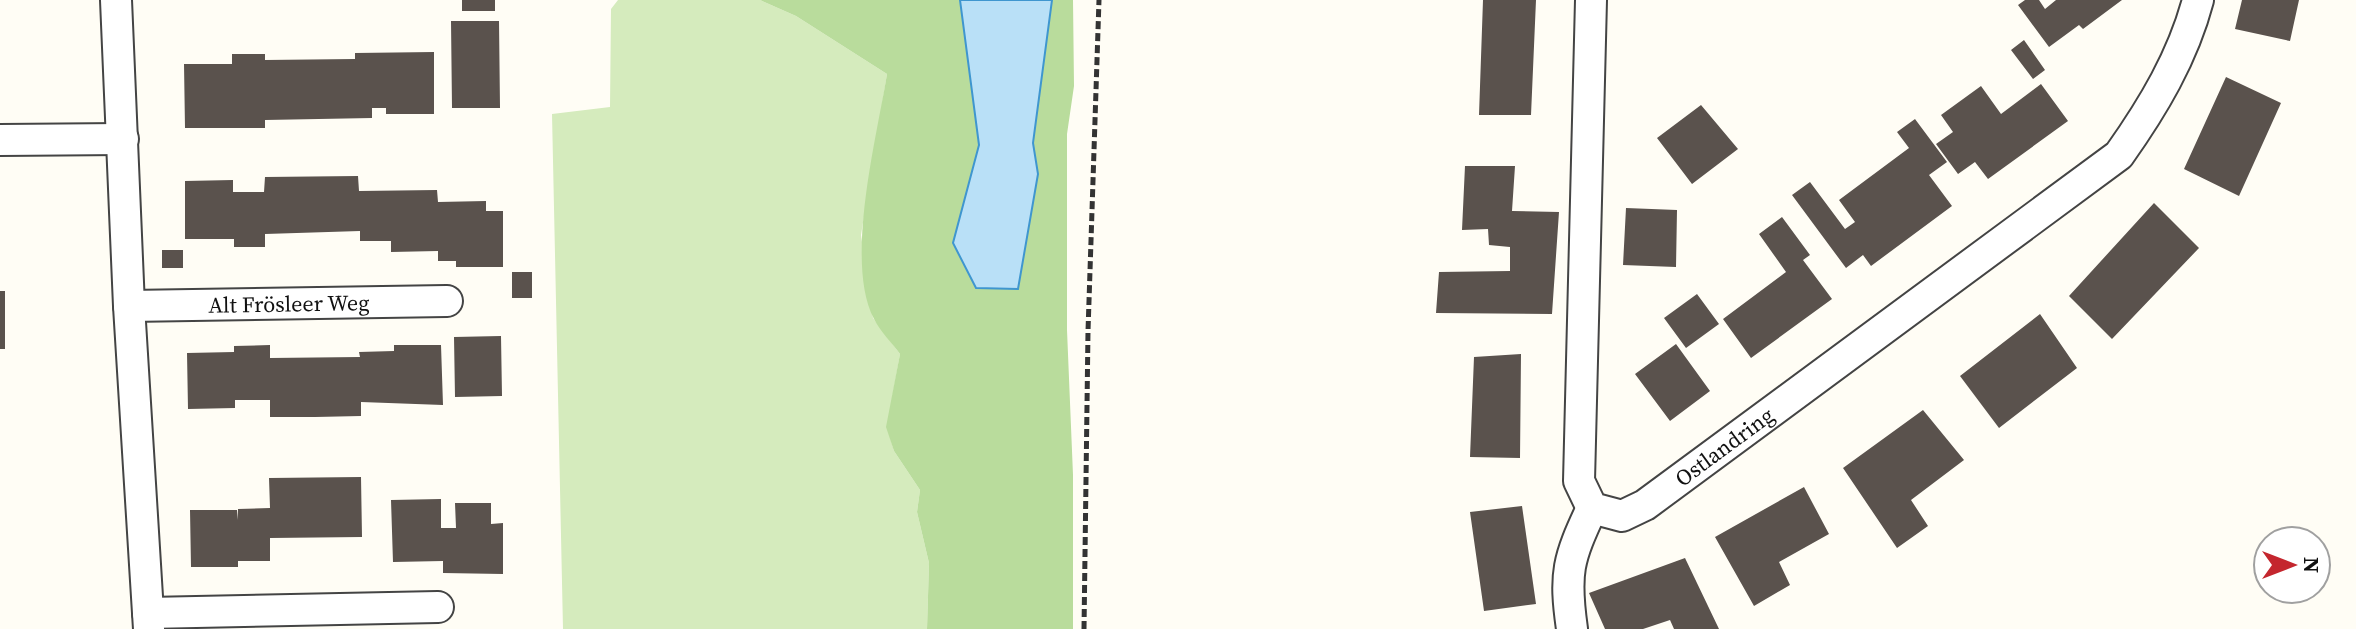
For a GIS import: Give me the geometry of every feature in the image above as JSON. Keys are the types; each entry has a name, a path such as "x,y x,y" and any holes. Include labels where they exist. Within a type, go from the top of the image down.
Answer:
{"street":[{"path":"116,0 129,306 149,621 438,607"},
{"path":"1572,629 1565,584 1575,544 1592,508 1579,481 1591,0"},
{"name":"Ostlandring","path":"1592,508 1622,516 1645,505 2119,155 2151,110 2190,29 2198,0"},
{"path":"0,140 123,139"},
{"name":"Alt Frösleer Weg","path":"129,306 447,301"}],"path":[{"path":"1084,629 1088,331 1099,0"}],"green space":[{"path":"618,0 760,0 796,16 887,74 861,235 873,318 900,354 887,427 894,451 920,490 917,512 929,563 927,629 563,629 552,114 610,107 611,9"},
{"path":"760,0 960,0 979,145 953,243 976,288 1018,289 1038,174 1033,143 1052,0 1073,0 1074,86 1067,134 1067,330 1073,475 1073,629 927,629 929,563 917,512 920,490 894,451 886,427 900,354 874,319 866,295 862,266 866,199 887,74 796,16"}],"water":[{"path":"960,0 1052,0 1033,143 1038,174 1018,289 976,288 953,243 979,145"}],"building":[{"path":"462,0 495,0 495,11 462,11"},
{"path":"1483,0 1536,0 1531,115 1479,115"},
{"path":"2025,0 2039,0 2045,9 2056,0 2122,0 2083,29 2079,25 2049,47 2018,5"},
{"path":"2242,0 2299,0 2290,41 2235,29"},
{"path":"451,21 499,21 500,108 452,108"},
{"path":"2024,40 2045,70 2033,79 2011,50"},
{"path":"434,52 434,114 386,114 386,108 372,108 372,118 265,120 265,128 185,128 184,64 232,64 232,54 265,54 265,60 355,59 355,53"},
{"path":"2226,77 2281,103 2239,196 2184,169"},
{"path":"2041,84 2068,121 1988,179 1975,162 1958,174 1936,144 1953,132 1941,115 1981,86 2001,114"},
{"path":"1701,105 1738,149 1692,184 1657,138"},
{"path":"1915,119 1947,162 1929,175 1952,206 1871,266 1863,255 1846,268 1792,195 1810,182 1845,229 1855,222 1839,200 1909,148 1897,132"},
{"path":"1465,166 1515,166 1512,211 1559,212 1552,314 1436,313 1439,272 1510,271 1510,247 1489,245 1488,229 1462,230"},
{"path":"358,176 359,191 437,190 438,202 486,201 486,211 503,211 503,267 456,267 456,261 438,261 438,251 391,252 391,241 360,241 360,231 265,234 265,247 234,247 234,239 185,239 185,181 233,180 233,192 264,192 265,177"},
{"path":"2154,203 2199,248 2112,339 2069,296"},
{"path":"1626,208 1677,210 1676,267 1623,265"},
{"path":"1782,217 1810,255 1803,260 1832,299 1751,358 1723,319 1786,272 1759,234"},
{"path":"162,250 183,250 183,268 162,268"},
{"path":"512,272 532,272 532,298 512,298"},
{"path":"0,291 5,291 5,349 0,349"},
{"path":"1697,294 1719,324 1686,348 1664,318"},
{"path":"2040,314 2077,368 1999,428 1960,376"},
{"path":"501,336 502,396 455,397 454,337"},
{"path":"1676,344 1710,391 1670,421 1635,374"},
{"path":"270,345 270,358 360,357 359,352 394,351 394,345 441,345 443,405 361,402 361,416 315,417 270,417 270,400 235,400 235,408 188,409 187,353 234,352 234,346"},
{"path":"1521,354 1520,458 1470,457 1474,357"},
{"path":"1923,410 1964,460 1911,500 1928,526 1897,548 1843,468"},
{"path":"361,477 362,537 270,538 270,561 238,561 238,567 191,567 190,510 237,510 238,520 238,509 270,508 269,478"},
{"path":"1804,487 1829,534 1779,562 1790,585 1754,606 1715,537"},
{"path":"441,499 441,528 456,528 455,503 491,503 491,524 503,523 503,574 443,573 443,561 393,562 391,500"},
{"path":"1522,506 1536,604 1484,611 1470,512"},
{"path":"1685,558 1719,629 1674,629 1670,620 1643,629 1605,629 1589,593"}]}
